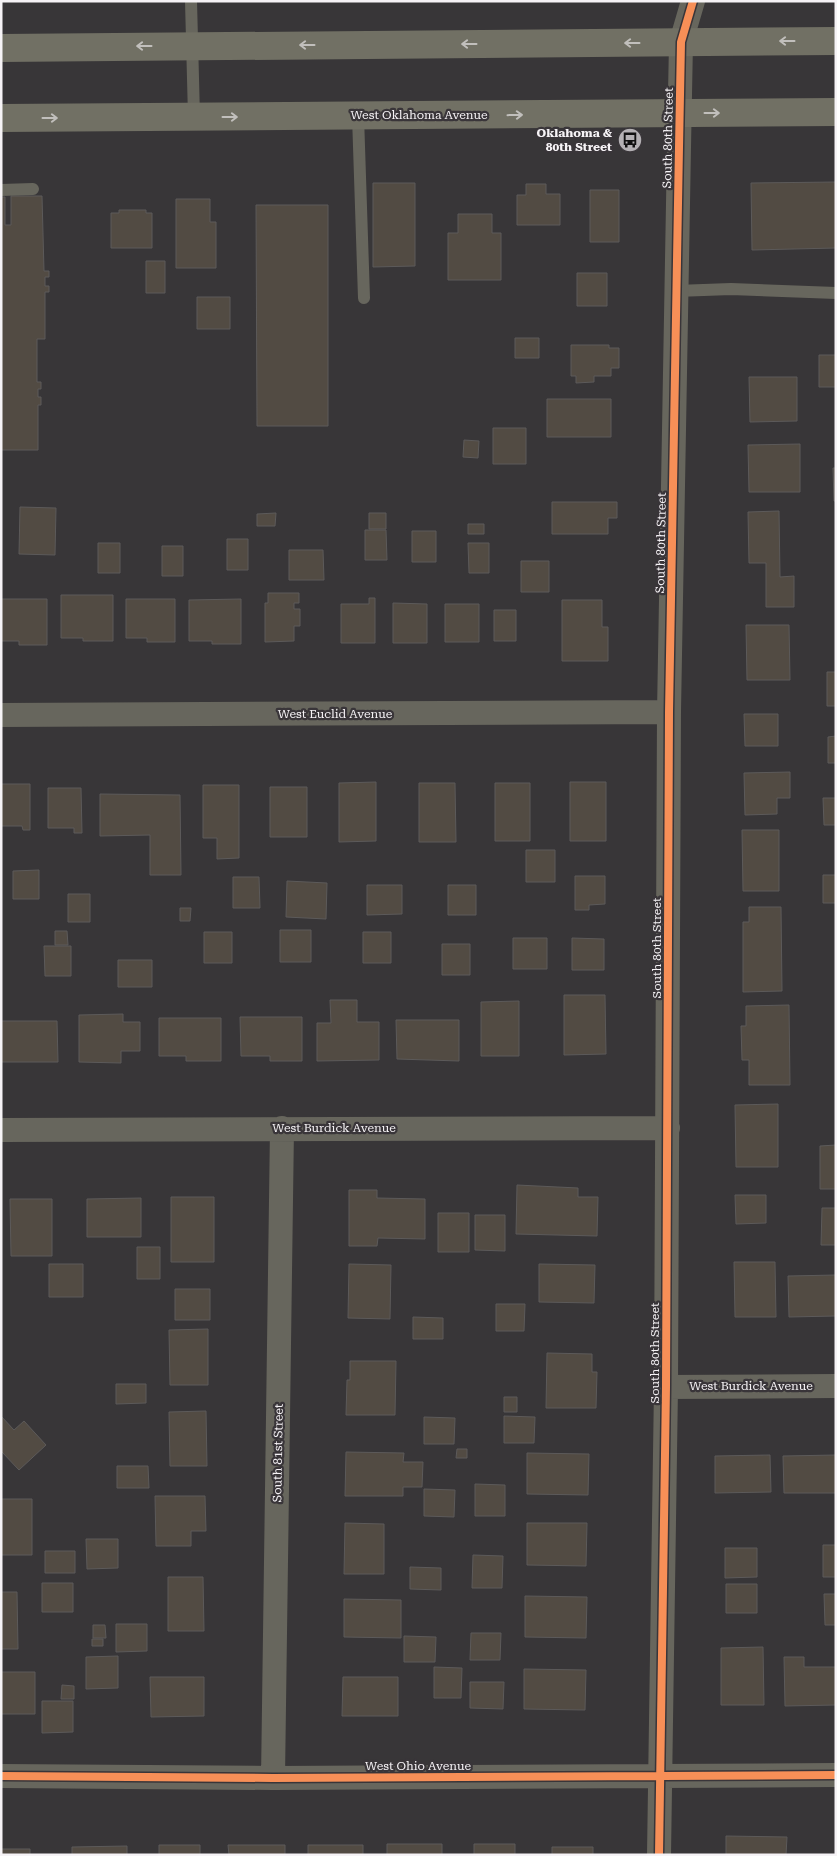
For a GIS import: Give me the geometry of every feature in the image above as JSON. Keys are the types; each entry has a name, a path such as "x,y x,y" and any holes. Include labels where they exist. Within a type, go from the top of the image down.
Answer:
{"main road":[{"path":"1,48 836,41"},
{"name":"West Oklahoma Avenue","path":"1,118 836,112"}],"street":[{"path":"681,42 693,1"},
{"name":"South 80th Street","path":"659,1855 666,1387 669,712 681,42"},
{"name":"West Euclid Avenue","path":"1,715 669,712"},
{"name":"South 81st Street","path":"273,1778 282,1128"},
{"name":"West Burdick Avenue","path":"1,1130 668,1128"},
{"name":"West Burdick Avenue","path":"666,1387 836,1386"},
{"name":"West Ohio Avenue","path":"1,1776 273,1778 836,1775"}],"lane":[{"path":"191,1 194,117"},
{"path":"358,116 364,298"},
{"path":"1,190 33,189"},
{"path":"676,291 731,289 836,293"}],"building":[{"path":"836,182 836,248 752,250 751,183"},
{"path":"373,183 415,183 415,266 373,267"},
{"path":"526,184 546,184 546,194 560,194 560,225 517,225 517,195 526,195"},
{"path":"590,190 619,190 619,242 590,242"},
{"path":"11,196 42,196 44,271 49,271 49,277 45,277 45,286 49,286 49,292 45,292 45,339 37,339 37,382 41,382 41,389 38,389 41,405 38,405 38,450 1,450 1,197 5,197 5,225 11,225"},
{"path":"176,199 210,199 210,222 216,222 216,268 176,268"},
{"path":"256,205 328,205 328,426 257,426"},
{"path":"119,210 146,210 146,213 152,213 152,248 111,248 111,213 119,213"},
{"path":"458,214 492,214 492,233 501,233 501,280 448,280 448,233 458,233"},
{"path":"146,261 165,261 165,293 146,293"},
{"path":"577,273 607,273 607,306 577,306"},
{"path":"197,297 230,297 230,329 197,329"},
{"path":"515,338 539,338 539,358 515,358"},
{"path":"571,345 609,345 609,348 619,348 619,368 611,368 611,376 594,376 594,382 576,383 576,376 571,376"},
{"path":"819,355 836,355 836,387 819,387"},
{"path":"749,377 797,377 797,421 750,422"},
{"path":"547,399 611,399 611,437 547,437"},
{"path":"493,428 526,428 526,464 493,464"},
{"path":"464,440 479,441 478,458 463,457"},
{"path":"800,444 800,492 749,492 748,445"},
{"path":"833,468 836,468 836,501 834,501"},
{"path":"552,502 617,502 617,518 608,518 608,534 552,534"},
{"path":"20,507 56,508 55,555 19,554"},
{"path":"779,511 780,577 794,576 794,607 766,607 766,563 749,563 748,512"},
{"path":"276,513 275,526 257,526 257,514"},
{"path":"369,513 386,513 386,529 369,529"},
{"path":"468,524 484,524 484,534 468,534"},
{"path":"365,530 386,530 387,560 365,560"},
{"path":"412,531 436,531 436,562 412,562"},
{"path":"227,539 248,539 248,570 227,570"},
{"path":"98,543 120,543 120,573 98,573"},
{"path":"468,543 489,543 489,573 469,573"},
{"path":"162,546 183,546 183,576 162,576"},
{"path":"289,550 323,550 324,580 289,580"},
{"path":"521,561 549,561 549,592 521,592"},
{"path":"268,593 299,593 299,603 294,603 294,609 300,609 300,626 294,626 294,641 265,642 265,603 268,603"},
{"path":"61,595 113,595 113,641 83,641 83,638 61,638"},
{"path":"369,598 375,598 375,643 341,643 341,604 369,604"},
{"path":"1,599 47,599 47,645 19,645 19,641 1,641"},
{"path":"126,599 175,599 175,642 147,642 147,638 126,638"},
{"path":"241,599 241,644 212,644 212,641 189,641 189,600"},
{"path":"562,600 602,600 602,627 608,627 608,661 562,661"},
{"path":"393,603 427,604 427,643 393,643"},
{"path":"445,604 479,604 479,642 445,642"},
{"path":"494,610 516,610 516,641 494,641"},
{"path":"746,625 789,625 790,680 747,680"},
{"path":"827,672 836,672 836,706 827,706"},
{"path":"744,714 778,714 778,746 745,746"},
{"path":"836,736 836,763 828,763 828,737"},
{"path":"790,772 790,798 777,798 777,814 745,815 744,773"},
{"path":"376,782 376,841 339,842 339,783"},
{"path":"570,782 606,782 606,841 570,841"},
{"path":"419,783 455,783 456,842 419,842"},
{"path":"495,783 530,783 530,841 495,841"},
{"path":"1,784 30,784 30,830 23,830 22,826 1,826"},
{"path":"203,785 239,785 239,858 217,859 217,838 203,838"},
{"path":"270,787 307,787 307,837 270,837"},
{"path":"48,788 81,788 82,833 74,833 74,828 48,828"},
{"path":"100,794 180,795 181,875 150,875 150,835 100,836"},
{"path":"823,798 836,798 836,825 824,825"},
{"path":"742,830 779,830 779,891 743,891"},
{"path":"526,850 555,850 555,882 526,882"},
{"path":"39,870 39,899 13,899 13,871"},
{"path":"823,875 836,875 836,903 823,903"},
{"path":"575,876 605,876 605,904 589,905 589,910 575,910"},
{"path":"233,877 259,877 260,908 233,908"},
{"path":"287,881 327,883 326,919 286,917"},
{"path":"367,885 402,885 402,914 367,915"},
{"path":"448,885 476,885 476,915 448,915"},
{"path":"68,894 90,894 90,922 68,922"},
{"path":"749,907 781,907 782,991 743,992 743,922 749,922"},
{"path":"180,908 191,908 190,921 180,921"},
{"path":"280,930 311,930 311,962 280,962"},
{"path":"55,931 67,931 68,945 55,945"},
{"path":"204,932 232,932 232,963 204,963"},
{"path":"363,932 391,932 391,963 363,963"},
{"path":"513,938 547,938 547,969 513,969"},
{"path":"572,938 604,939 604,970 572,970"},
{"path":"442,944 470,944 470,975 442,975"},
{"path":"44,946 71,946 71,976 45,976"},
{"path":"118,960 152,960 152,987 118,987"},
{"path":"564,995 605,995 606,1054 564,1055"},
{"path":"330,1000 357,1000 357,1022 379,1022 379,1060 317,1061 317,1023 331,1023"},
{"path":"519,1001 519,1056 481,1056 481,1002"},
{"path":"789,1005 790,1085 749,1085 749,1060 742,1060 741,1026 746,1026 746,1006"},
{"path":"123,1014 123,1022 140,1022 140,1051 121,1051 121,1063 79,1062 79,1015"},
{"path":"240,1017 302,1017 302,1061 270,1061 270,1056 241,1056"},
{"path":"159,1018 221,1018 221,1061 186,1061 186,1056 159,1056"},
{"path":"396,1020 459,1020 459,1061 397,1059"},
{"path":"1,1021 57,1021 58,1062 1,1062"},
{"path":"778,1104 778,1167 736,1167 735,1105"},
{"path":"836,1145 836,1189 820,1189 820,1146"},
{"path":"517,1185 578,1188 578,1197 598,1197 597,1236 516,1234"},
{"path":"349,1190 377,1190 377,1198 425,1199 425,1239 378,1238 377,1246 349,1246"},
{"path":"735,1195 766,1195 766,1223 736,1224"},
{"path":"171,1197 214,1197 214,1262 171,1262"},
{"path":"141,1198 141,1237 87,1237 87,1199"},
{"path":"10,1199 52,1199 52,1256 11,1256"},
{"path":"822,1208 836,1208 836,1245 821,1245"},
{"path":"438,1213 469,1213 469,1252 438,1252"},
{"path":"475,1215 505,1215 505,1251 475,1250"},
{"path":"137,1247 160,1247 160,1279 137,1279"},
{"path":"734,1262 775,1262 776,1317 735,1317"},
{"path":"49,1264 83,1264 83,1297 49,1297"},
{"path":"349,1264 391,1265 390,1319 348,1318"},
{"path":"539,1264 595,1265 594,1303 539,1302"},
{"path":"836,1275 836,1316 789,1317 788,1276"},
{"path":"175,1289 210,1289 210,1320 175,1320"},
{"path":"496,1304 525,1304 524,1331 496,1331"},
{"path":"413,1317 443,1318 443,1339 413,1339"},
{"path":"208,1329 208,1385 170,1385 169,1330"},
{"path":"547,1353 592,1354 592,1372 597,1372 596,1408 546,1408"},
{"path":"350,1361 396,1361 395,1415 346,1415 347,1380 350,1380"},
{"path":"116,1384 146,1384 146,1403 116,1404"},
{"path":"504,1397 517,1397 517,1412 504,1412"},
{"path":"206,1411 207,1466 170,1466 169,1412"},
{"path":"1,1416 14,1430 24,1421 46,1445 19,1470 1,1451"},
{"path":"504,1416 535,1417 534,1443 504,1443"},
{"path":"424,1417 455,1418 454,1444 424,1444"},
{"path":"457,1449 467,1449 467,1458 456,1458"},
{"path":"346,1452 404,1453 403,1462 423,1462 422,1487 403,1487 403,1496 345,1496"},
{"path":"527,1453 589,1454 588,1495 527,1494"},
{"path":"770,1455 771,1492 715,1493 715,1456"},
{"path":"836,1455 836,1493 784,1493 783,1456"},
{"path":"117,1466 148,1466 149,1488 117,1488"},
{"path":"475,1484 505,1485 505,1516 475,1516"},
{"path":"424,1489 455,1490 454,1517 424,1516"},
{"path":"155,1496 205,1496 206,1531 191,1531 191,1546 156,1546"},
{"path":"1,1499 32,1499 32,1555 1,1555"},
{"path":"345,1523 384,1524 384,1574 344,1574"},
{"path":"527,1523 587,1523 586,1566 527,1565"},
{"path":"86,1539 118,1539 118,1568 87,1569"},
{"path":"823,1545 836,1545 836,1577 823,1577"},
{"path":"725,1548 757,1548 757,1577 725,1578"},
{"path":"45,1551 75,1551 75,1573 45,1573"},
{"path":"473,1555 503,1556 502,1588 472,1588"},
{"path":"410,1567 441,1568 441,1590 410,1589"},
{"path":"168,1577 203,1577 204,1631 168,1631"},
{"path":"42,1583 73,1583 73,1612 42,1612"},
{"path":"726,1584 757,1584 757,1613 726,1613"},
{"path":"1,1592 17,1592 18,1649 1,1649"},
{"path":"824,1594 836,1594 836,1625 825,1625"},
{"path":"525,1596 587,1597 586,1638 525,1637"},
{"path":"344,1599 401,1600 401,1638 344,1637"},
{"path":"116,1624 147,1624 147,1651 116,1652"},
{"path":"93,1625 105,1625 106,1638 93,1638"},
{"path":"471,1633 501,1633 500,1660 470,1660"},
{"path":"404,1636 436,1637 435,1662 404,1662"},
{"path":"92,1639 103,1639 103,1646 92,1646"},
{"path":"763,1647 764,1705 721,1705 721,1648"},
{"path":"118,1656 118,1688 86,1689 86,1657"},
{"path":"784,1657 804,1657 804,1667 836,1667 836,1705 785,1706"},
{"path":"434,1667 462,1668 461,1698 434,1698"},
{"path":"524,1669 586,1670 585,1710 524,1709"},
{"path":"1,1672 35,1672 35,1714 1,1714"},
{"path":"150,1677 204,1677 204,1716 151,1717"},
{"path":"343,1677 398,1677 398,1716 342,1716"},
{"path":"470,1682 504,1682 503,1709 470,1708"},
{"path":"62,1685 74,1686 74,1699 61,1699"},
{"path":"42,1701 73,1701 73,1732 42,1733"},
{"path":"726,1836 787,1837 786,1855 726,1855"},
{"path":"387,1844 442,1844 442,1855 387,1855"},
{"path":"474,1844 515,1844 515,1855 474,1855"},
{"path":"159,1845 200,1845 200,1855 159,1855"},
{"path":"228,1845 285,1845 285,1855 229,1855"},
{"path":"308,1845 363,1845 363,1855 308,1855"},
{"path":"127,1846 127,1855 72,1855 72,1847"},
{"path":"552,1847 593,1847 593,1855 552,1855"},
{"path":"1,1849 30,1849 30,1855 1,1855"}],"cycle path":[{"path":"659,1855 666,1387 669,712 679,147 681,42 693,1"},
{"path":"1,1776 273,1778 836,1775"}],"place":[{"name":"Oklahoma & 80th Street","path":"630,140"}]}
